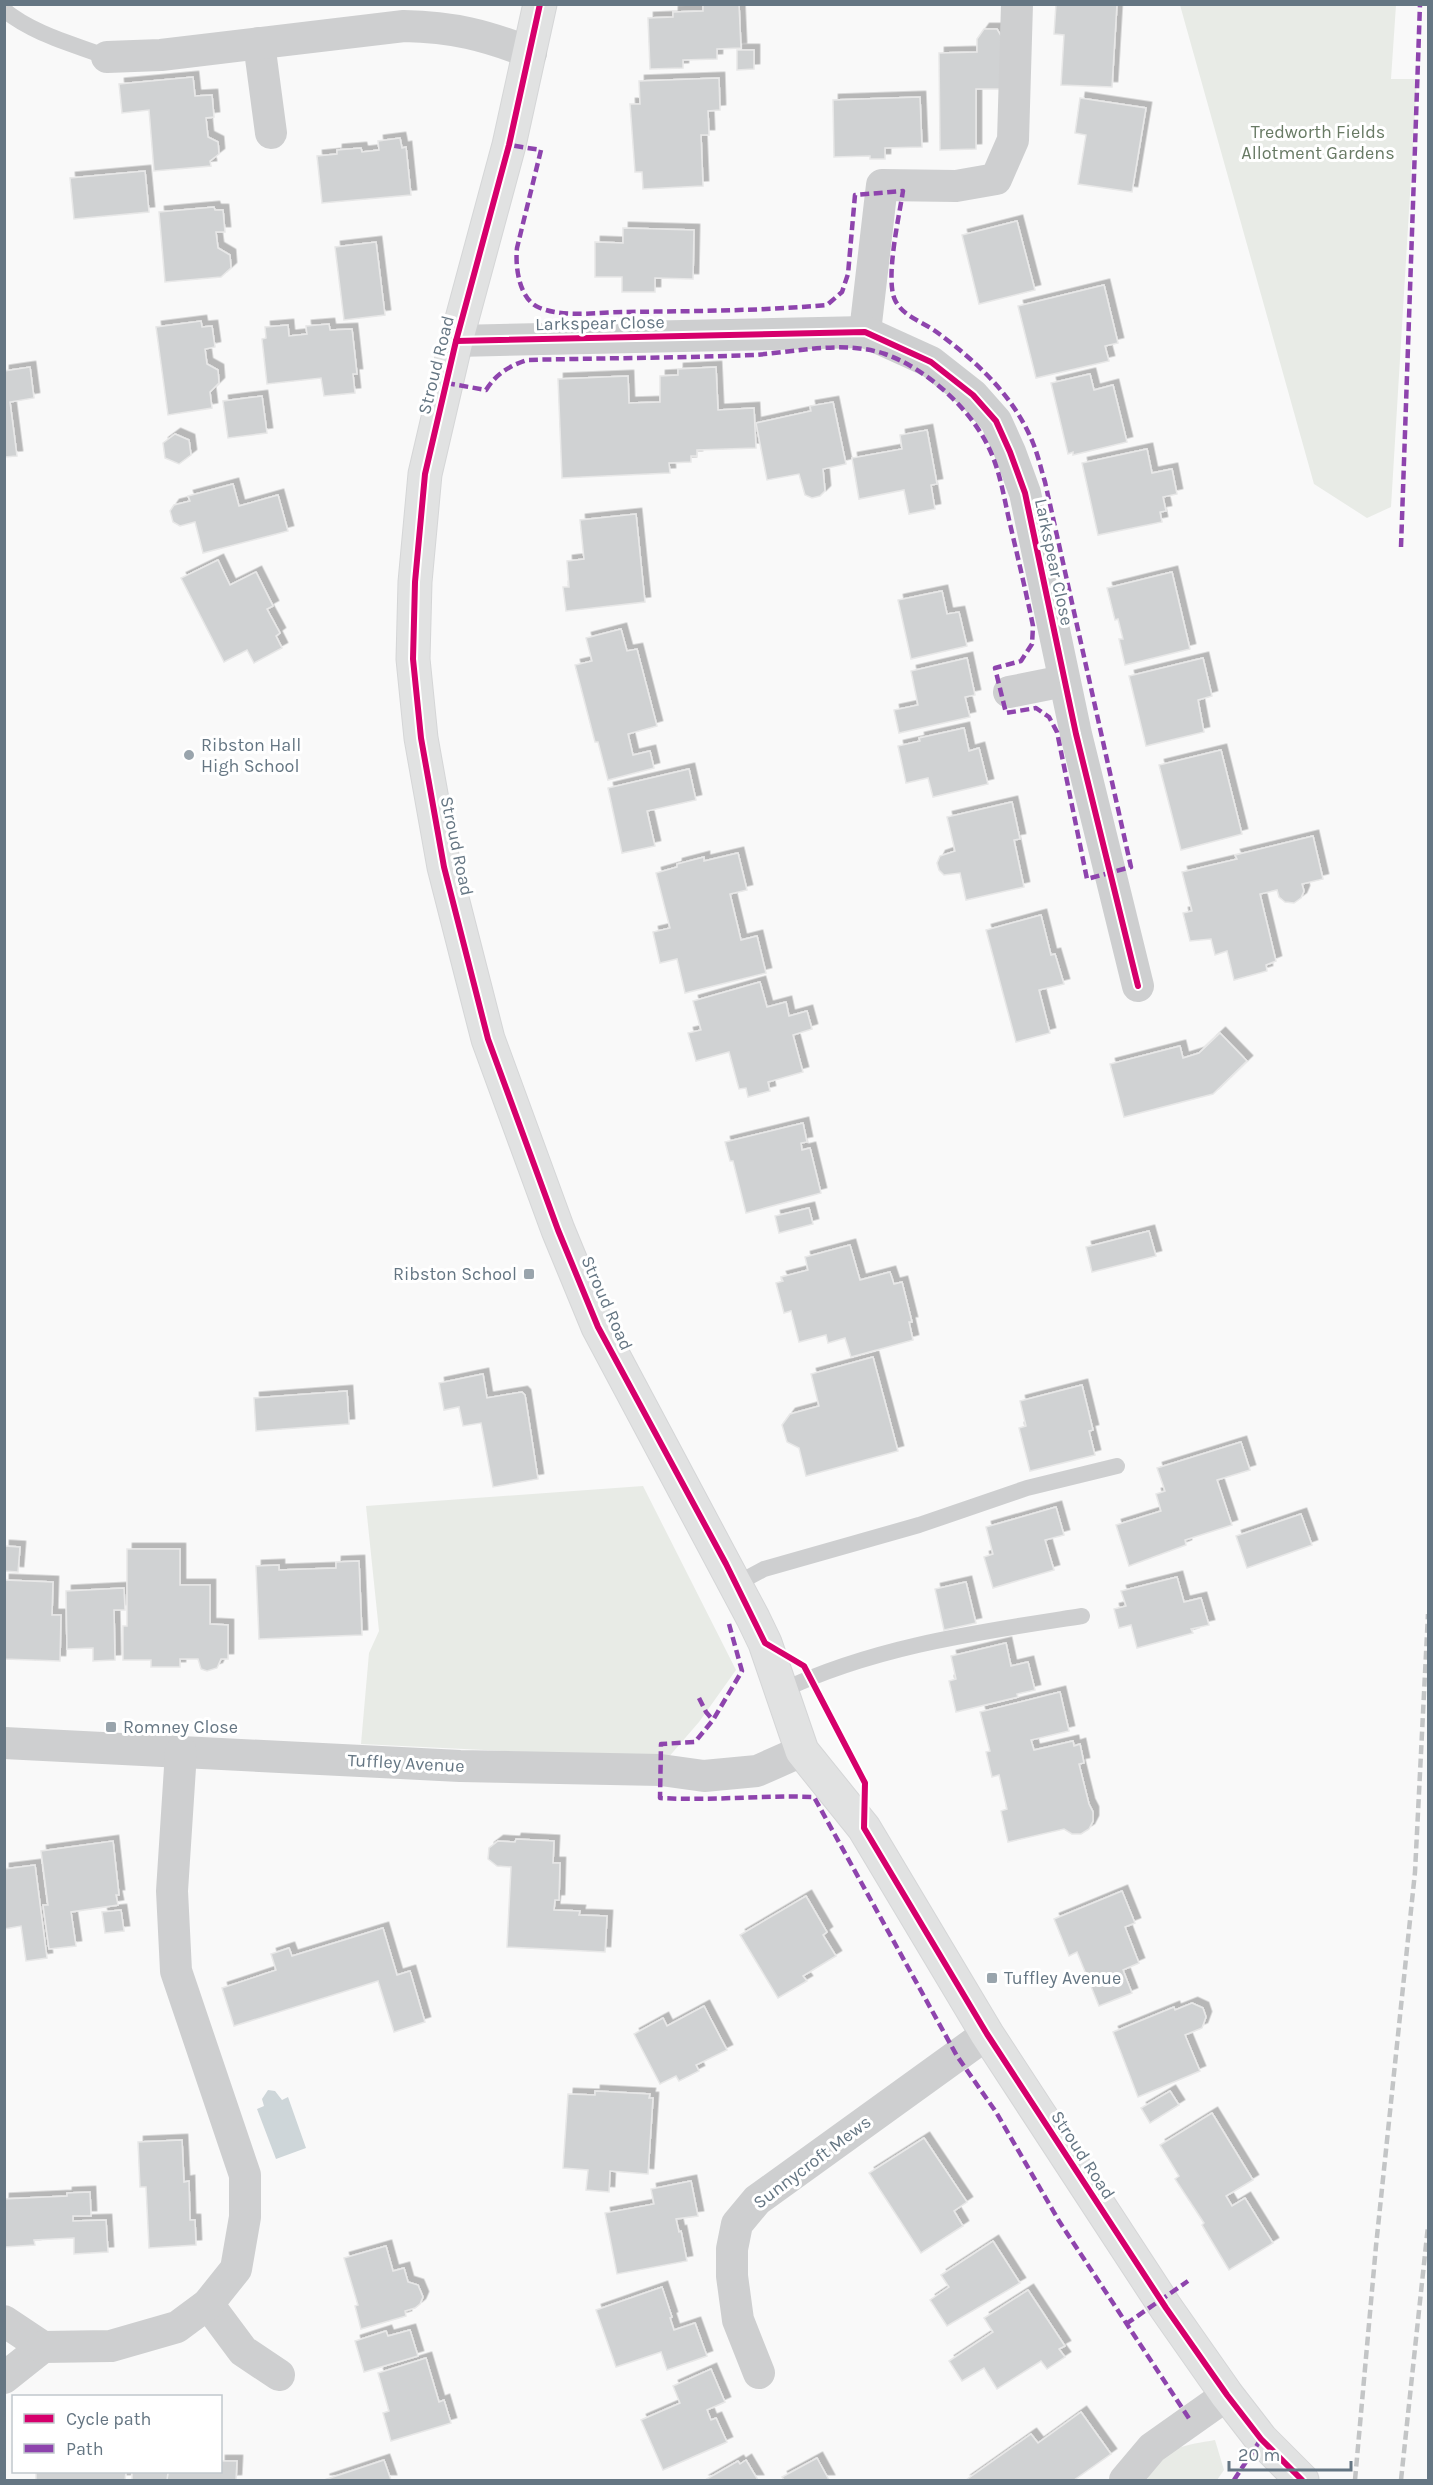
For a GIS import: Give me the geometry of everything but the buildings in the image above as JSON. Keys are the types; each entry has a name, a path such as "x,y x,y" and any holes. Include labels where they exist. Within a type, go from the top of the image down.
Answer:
{"main road":[{"name":"Stroud Road","path":"540,4 509,145 456,341 425,474 415,582 413,648 421,738 444,867 488,1039 558,1230 598,1327 736,1584 765,1643 802,1751 864,1828 987,2034 1166,2308 1227,2395 1262,2439 1302,2481"}],"street":[{"path":"865,332 882,185 956,186 996,179 1013,140 1017,4"},
{"path":"107,57 161,55 404,26 442,27 495,39 531,53"},
{"path":"259,43 271,133"},
{"name":"Larkspear Close","path":"456,341 865,332 931,362 973,395 996,421 1025,494 1064,681 1138,986"},
{"path":"1009,692 1064,681"},
{"name":"Tuffley Avenue","path":"4,1743 460,1766 661,1770 704,1776 757,1771 802,1751"},
{"path":"4,2321 42,2347 111,2346 177,2326 208,2304 236,2269 245,2217 245,2175 176,1971 172,1891 181,1752"},
{"name":"Sunnycroft Mews","path":"759,2373 738,2320 732,2276 732,2249 737,2224 757,2200 987,2034"},
{"path":"208,2304 243,2351 279,2375"},
{"path":"4,2378 42,2347"},
{"path":"1125,2481 1152,2448 1227,2395"}],"lane":[{"path":"4,10 15,19 48,35 107,57"},
{"path":"736,1584 764,1569 919,1525 1027,1488 1117,1466"},
{"path":"781,1691 821,1674 957,1635 1082,1616"}],"green space":[{"name":"Tredworth Fields Allotment Gardens","path":"1180,5 1396,5 1391,79 1417,79 1391,507 1367,518 1314,484"},
{"path":"643,1486 736,1670 699,1722 667,1759 361,1744 369,1653 379,1631 366,1506"},
{"path":"1215,2440 1224,2470 1217,2480 1147,2480 1156,2461 1164,2455 1183,2446"}],"shaded area":[{"path":"268,2090 275,2091 282,2100 288,2097 306,2148 276,2159 257,2109 264,2106 262,2099"}],"railway":[{"path":"1355,2480 1376,2246 1415,1872 1428,1614"},
{"path":"1401,2480 1428,2226"}],"marked path":[{"path":"1401,547 1420,4"},
{"path":"446,383 486,390 504,371 527,360 754,355 837,347 885,354 900,360 930,379 958,403 980,431 992,455 1004,494 1033,626 1032,644 1021,661 995,668 1006,713 1036,708 1049,717 1057,732 1087,879 1131,867 1045,482 1033,443 1016,410 993,381 952,344 903,311 895,300 891,278 892,263 903,191 855,195 848,274 842,292 827,305 726,310 561,313 533,304 527,298 520,282 517,248 541,150 509,145"},
{"path":"729,1624 742,1671 713,1720 695,1742 661,1744 660,1798 814,1797 957,2056 996,2112 1059,2221 1190,2420"},
{"path":"699,1698 713,1720"},
{"path":"1126,2324 1188,2281"},
{"path":"1234,2480 1261,2439"}],"cycle path":[{"path":"540,4 509,145 456,341 425,474 415,582 413,659 421,738 444,867 488,1039 558,1230 598,1327 726,1564 765,1643 804,1666 865,1783 864,1828 987,2034 1166,2308 1261,2439 1302,2480"},
{"path":"456,341 865,332 931,362 973,395 996,421 1025,493 1076,734 1138,986"}],"place":[{"name":"Ribston Hall High School","path":"189,755"},
{"name":"Ribston School","path":"529,1274"},
{"name":"Romney Close","path":"111,1727"},
{"name":"Tuffley Avenue","path":"992,1978"}]}
